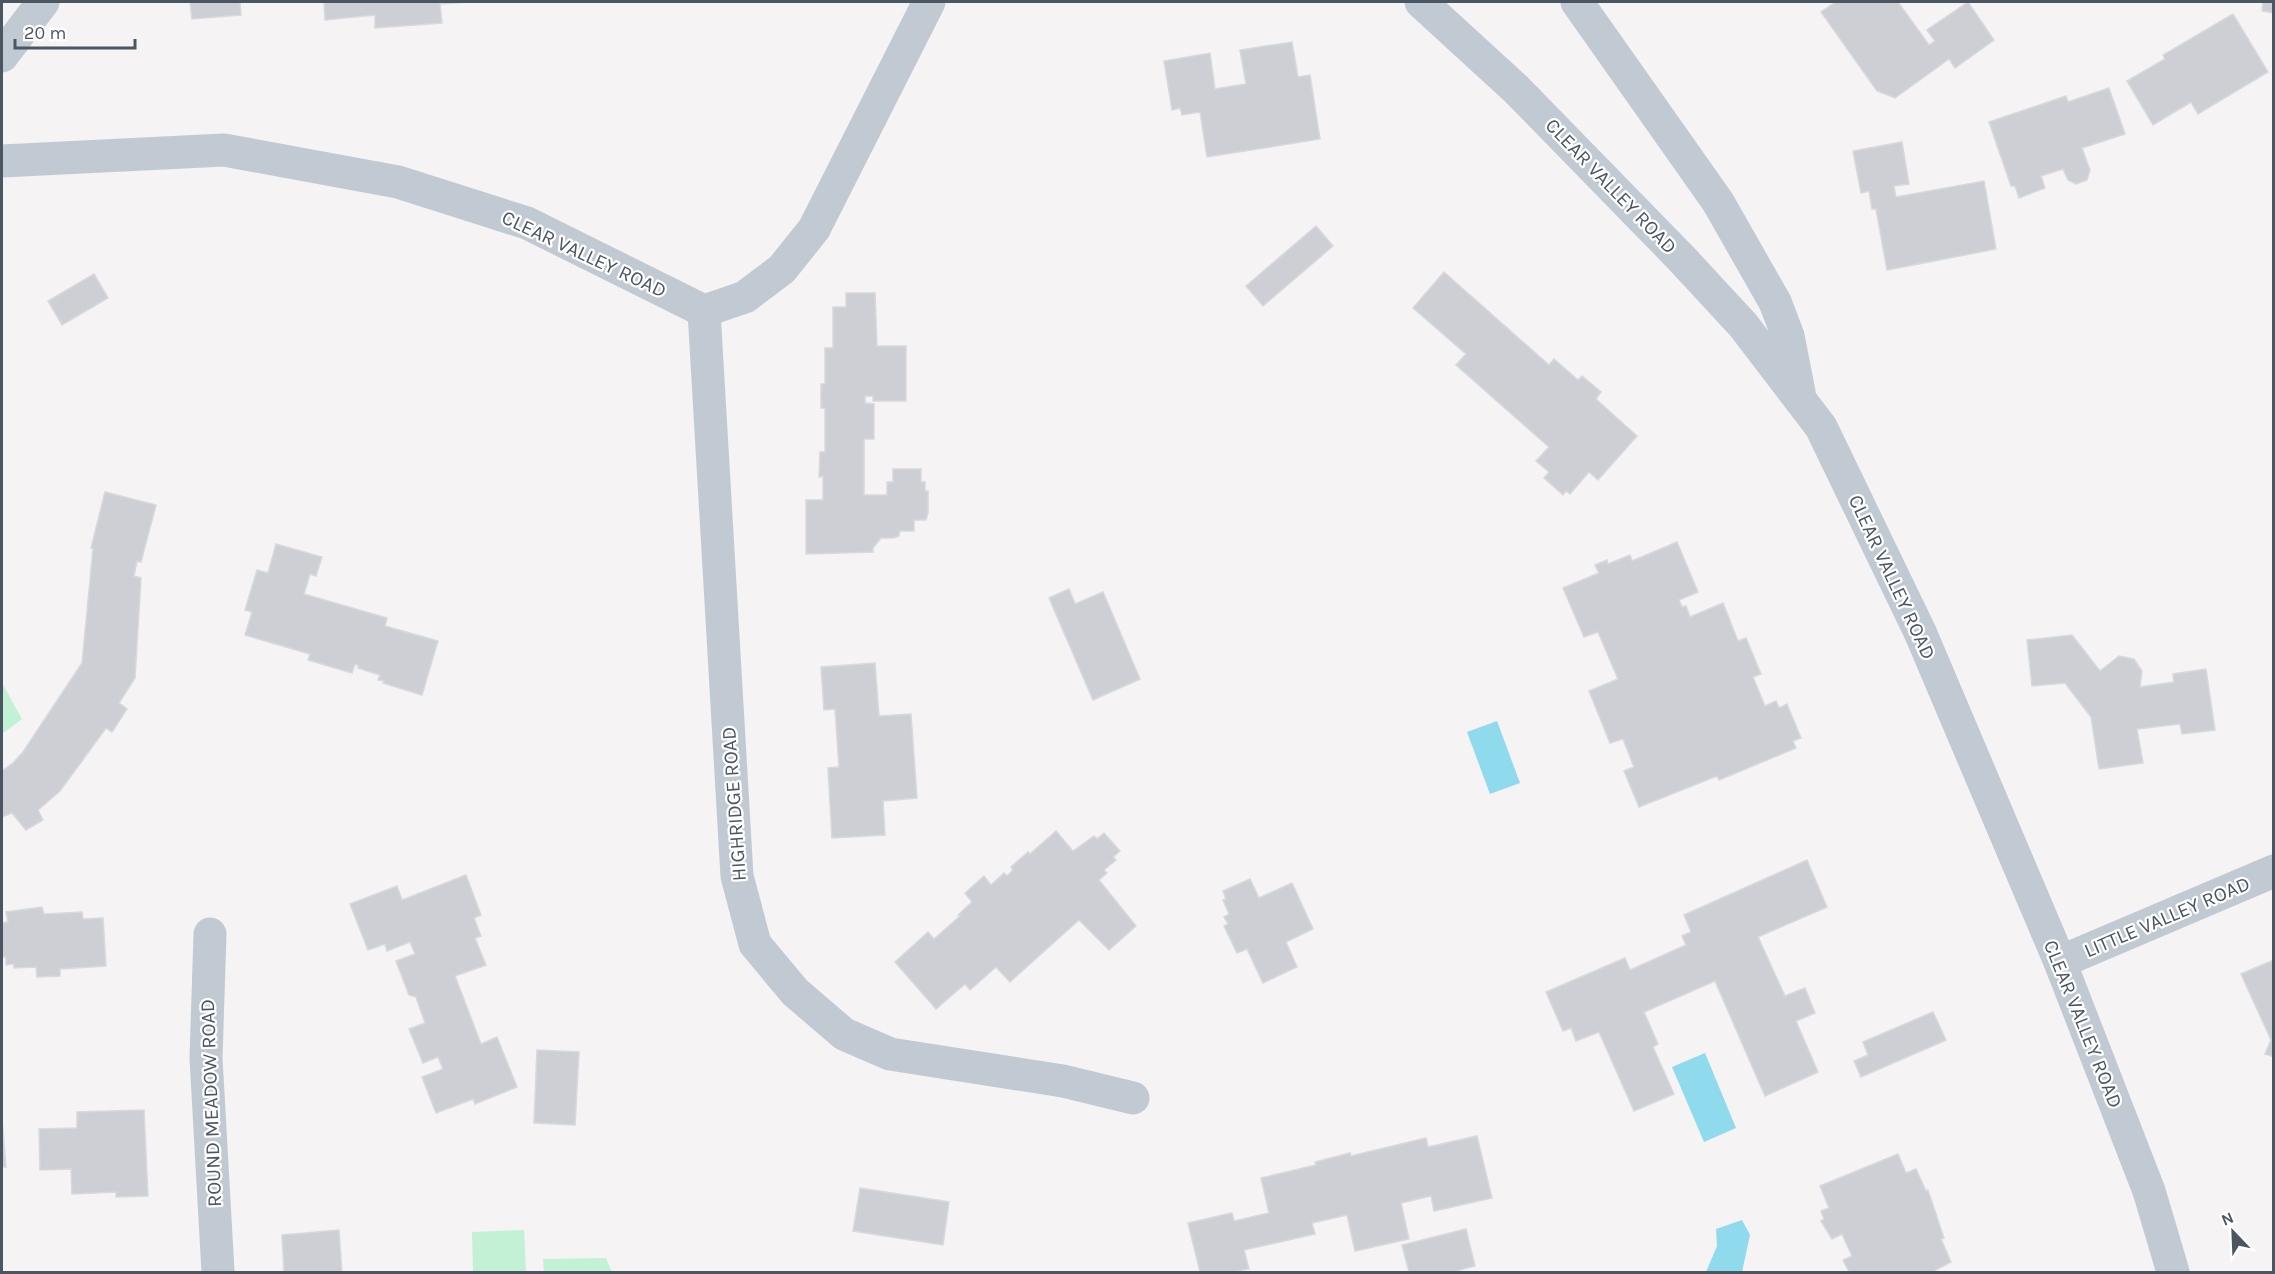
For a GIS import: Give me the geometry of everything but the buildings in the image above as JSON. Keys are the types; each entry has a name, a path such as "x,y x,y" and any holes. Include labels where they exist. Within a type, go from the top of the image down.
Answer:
{"street":[{"path":"2,56 43,2"},
{"path":"704,310 745,297 782,269 814,230 929,2"},
{"name":"CLEAR VALLEY ROAD","path":"1421,2 1516,89 1681,258 1743,325 1821,427 1920,632 2060,962 2149,1191 2174,1272"},
{"path":"1576,2 1718,202 1775,302 1788,336 1800,400"},
{"name":"CLEAR VALLEY ROAD","path":"2,161 224,150 398,182 527,223 704,310"},
{"name":"HIGHRIDGE ROAD","path":"704,310 737,876 755,944 795,992 844,1034 890,1054 1063,1081 1133,1098"},
{"name":"LITTLE VALLEY ROAD","path":"2060,962 2274,871"},
{"name":"ROUND MEADOW ROAD","path":"210,934 206,1058 218,1272"}],"green space":[{"path":"2,683 22,719 2,734"},
{"path":"524,1230 526,1272 473,1272 472,1232"},
{"path":"606,1258 612,1272 544,1272 543,1259"}],"water":[{"path":"1497,721 1520,783 1490,794 1467,732"},
{"path":"1705,1053 1736,1128 1704,1142 1672,1067"},
{"path":"1742,1220 1750,1235 1742,1272 1706,1272 1717,1246 1716,1229"}]}
